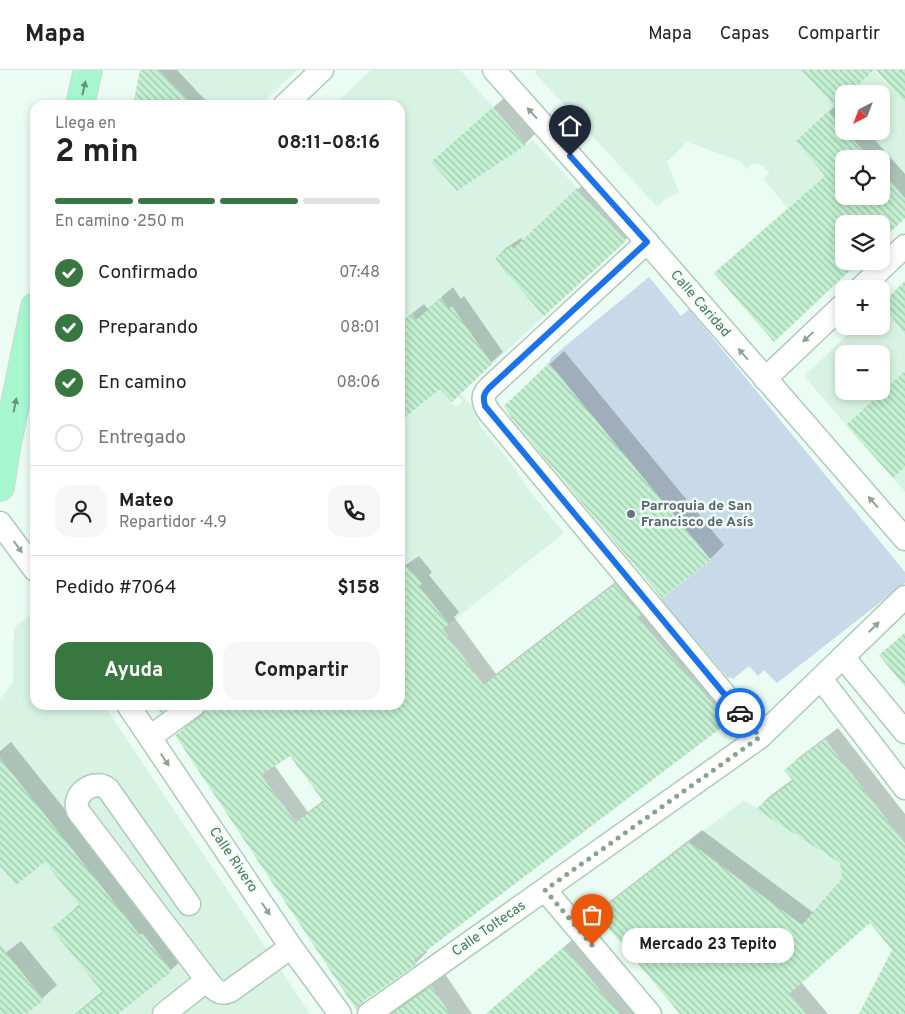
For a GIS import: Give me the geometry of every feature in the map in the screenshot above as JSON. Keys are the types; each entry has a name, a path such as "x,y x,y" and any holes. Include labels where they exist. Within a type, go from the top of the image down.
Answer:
{"main road":[{"path":"81,100 88,70"},
{"path":"0,488 3,447 30,346"}],"street":[{"path":"290,100 322,70"},
{"name":"Calle Caridad","path":"494,70 647,242 764,379 905,539"},
{"path":"647,242 489,388 485,392 483,400 490,413 760,737"},
{"path":"869,280 905,246"},
{"path":"764,379 835,312"},
{"path":"0,523 30,563"},
{"path":"905,597 843,658 905,732"},
{"name":"Calle Toltecas","path":"370,1014 760,737 843,658"},
{"path":"820,679 902,778"},
{"name":"Calle Rivero","path":"131,710 292,947 340,1014"},
{"path":"150,737 187,710"},
{"path":"189,904 108,789 103,785 97,784 80,794 76,799 78,811 207,980 219,992 225,993 230,991 292,947"},
{"path":"545,890 650,1014"},
{"path":"164,1014 207,980"}],"shaded area":[{"path":"159,70 297,70 265,100 188,100"},
{"path":"371,70 460,70 493,107 431,162 457,191 533,140 577,188 513,249 511,247 495,258 506,275 544,316 492,364 452,307 449,309 441,298 425,312 476,380 466,388 412,315 405,320 405,100 339,100"},
{"path":"538,70 810,70 805,75 835,105 835,119 828,112 796,141 825,176 788,208 763,179 769,173 763,166 754,163 746,169 740,161 687,142 667,162 679,192 668,197 657,207 535,73"},
{"path":"874,70 889,85 858,85"},
{"path":"890,87 905,102 905,198 890,181 890,150 862,150 854,140 890,140"},
{"path":"649,277 681,316 689,309 905,572 905,583 777,683 764,670 758,676 749,666 733,679 728,678 660,600 711,560 549,363 551,358"},
{"path":"890,314 905,335 905,371 890,385 890,345 837,345 847,335 890,335"},
{"path":"835,347 835,400 873,400 846,425 804,376"},
{"path":"440,389 456,407 463,402 458,397 462,394 482,419 478,423 564,533 449,624 419,586 422,584 405,564 405,419"},
{"path":"905,467 905,492 893,478"},
{"path":"30,616 30,710 107,710 310,1014 0,1014 0,699 13,682 14,630 17,625"},
{"path":"744,800 840,863 842,879 802,925 689,842"}],"building":[{"path":"140,70 159,70 188,100 134,100"},
{"path":"801,70 874,70 858,85 835,85 834,106"},
{"path":"876,70 905,70 905,102 890,85"},
{"path":"493,107 526,145 457,191 431,162"},
{"path":"828,111 835,119 835,140 854,140 862,150 835,150 835,205 890,205 890,181 905,198 905,218 890,232 890,215 835,215 835,270 850,270 840,280 835,280 835,285 774,342 714,273 825,176 796,141"},
{"path":"577,188 626,241 544,316 507,276 495,258 511,246 513,249"},
{"path":"905,281 905,335 890,314 890,295"},
{"path":"441,298 449,309 452,306 492,364 452,402 440,389 405,418 405,320 412,314 416,320"},
{"name":"Parroquia de San Francisco de Asís","path":"549,363 711,560 662,598 513,420 504,406"},
{"path":"905,371 905,467 893,478 846,425 873,400 890,400 890,385"},
{"path":"405,564 422,584 419,586 449,624 443,629 484,685 615,584 641,615 637,617 729,722 414,960 417,964 361,1003 357,1011 175,735 202,716 206,711 405,710","holes":["290,756 324,802 296,822 261,775"]},
{"path":"905,633 905,687 879,655"},
{"path":"825,739 905,843 905,1014 859,1014 892,950 870,923 789,994 806,1014 680,1014 596,913 689,842 802,925 842,878 840,863 756,809 793,781 784,770"},
{"path":"0,758 140,935 142,933 172,971 118,1014 76,1014 103,993 51,928 80,906 45,862 16,885 0,866"},
{"path":"0,945 44,1000 26,1014 0,1014"},
{"path":"564,947 620,1014 486,1014"},
{"path":"432,986 450,1014 392,1014"}],"way so far":[{"path":"592,945 545,890 760,737 740,713"}],"place":[{"name":"Parroquia de San Francisco de Asís","path":"631,514"},
{"name":"Mercado 23 Tepito","path":"592,945"}],"route":[{"path":"570,156 647,242 489,388 485,392 483,400 485,406 502,428 740,713"}]}
